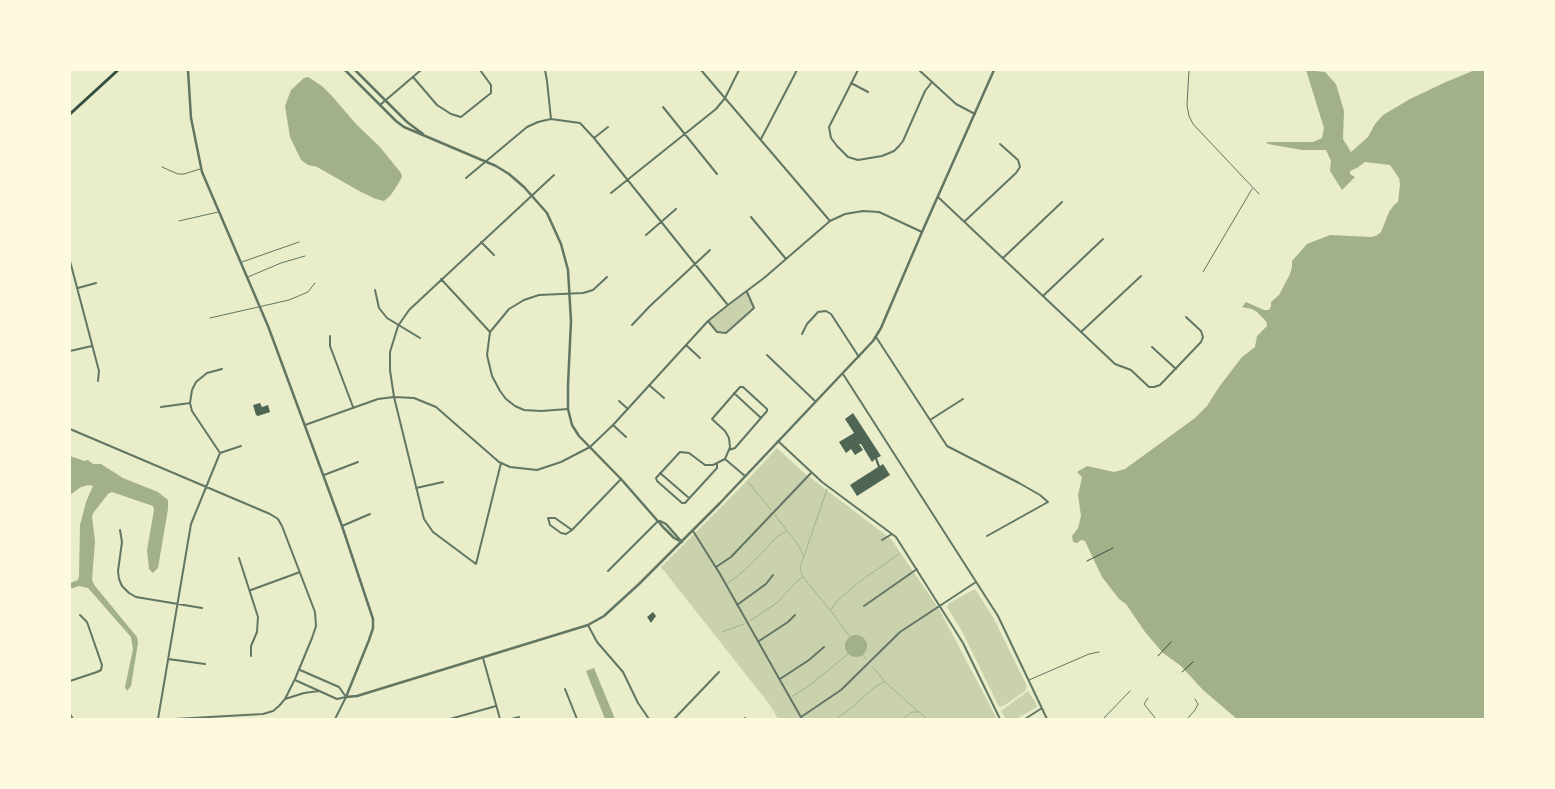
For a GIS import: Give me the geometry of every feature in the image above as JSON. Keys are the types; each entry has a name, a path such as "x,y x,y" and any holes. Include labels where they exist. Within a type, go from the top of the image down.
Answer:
{"main road":[{"path":"70,114 113,72 118,70"}],"street":[{"path":"188,70 191,118 201,169 260,306 324,475 373,619 373,628 369,640 335,719"},
{"path":"345,70 404,127 509,174 532,195 547,213 562,244 568,270 570,293 568,409 575,430 674,538 682,542"},
{"path":"355,70 407,122 424,135"},
{"path":"380,105 421,70"},
{"path":"413,77 436,106 461,117 491,93 491,85 480,70"},
{"path":"545,70 551,120"},
{"path":"701,70 830,221"},
{"path":"611,193 716,109 725,98 740,70"},
{"path":"761,139 797,70"},
{"path":"858,70 831,120 829,130 831,138 841,150 848,157 858,160 882,156 894,151 899,146 925,91 932,82"},
{"path":"919,70 956,104 974,114"},
{"path":"295,679 337,699 357,696 588,625 613,609 682,542 876,337 994,70"},
{"path":"851,83 868,92"},
{"path":"663,107 717,174"},
{"path":"466,178 527,127 538,122 551,120 580,122 728,304"},
{"path":"594,138 608,127"},
{"path":"965,221 1020,167 1018,160 1000,144"},
{"path":"501,463 476,564 432,532 424,519 394,397 390,370 390,352 398,326 409,310 554,175"},
{"path":"938,197 1115,364 1131,370 1149,386 1154,388 1160,385 1201,342 1203,337 1201,331 1186,317"},
{"path":"1003,258 1062,202"},
{"path":"646,235 676,209"},
{"path":"305,425 378,399 394,397 414,398 436,407 501,463 510,467 537,470 561,462 590,447 613,425 708,322 728,304 747,292 830,221 845,214 863,211 879,212 922,232"},
{"path":"751,218 786,259"},
{"path":"1044,295 1103,240"},
{"path":"481,242 494,255"},
{"path":"632,325 694,263 710,250"},
{"path":"70,261 99,371 98,380"},
{"path":"1081,332 1141,276"},
{"path":"568,409 532,411 515,406 506,399 492,376 487,356 490,332 509,309 524,300 539,295 583,293 593,290 607,278"},
{"path":"441,279 490,332"},
{"path":"78,288 96,283"},
{"path":"375,290 379,308 387,318 420,338"},
{"path":"708,322 720,333 726,333 754,308 747,292"},
{"path":"802,334 807,324 818,312 826,311 831,314 859,357"},
{"path":"330,336 330,346 352,407"},
{"path":"876,337 947,446 1019,483 1048,502 987,536"},
{"path":"686,345 700,358"},
{"path":"70,351 92,346"},
{"path":"1152,347 1176,369"},
{"path":"767,355 815,400"},
{"path":"220,452 192,411 190,403 192,390 196,382 207,373 222,369"},
{"path":"843,374 998,616 1047,719"},
{"path":"649,385 664,398"},
{"path":"717,464 717,468 682,503 656,478 680,452 689,453 705,465 717,464 725,459 729,450 729,438 725,431 712,419 734,393 740,387 743,387 767,409 735,448 729,450"},
{"path":"734,393 761,418"},
{"path":"930,420 964,399"},
{"path":"619,401 628,409"},
{"path":"161,407 190,403"},
{"path":"613,425 626,437"},
{"path":"70,429 278,519 315,612 316,626 299,670 285,699 273,711 263,714 174,719"},
{"path":"778,441 811,473 892,534 899,542 963,643 1000,719"},
{"path":"220,452 241,446"},
{"path":"158,719 191,524 220,452"},
{"path":"725,459 745,476"},
{"path":"324,475 358,462"},
{"path":"660,473 689,498"},
{"path":"716,567 731,557 811,473"},
{"path":"572,530 555,518 548,518 550,525 561,533 566,534 572,530 621,479"},
{"path":"416,488 443,482"},
{"path":"342,526 370,514"},
{"path":"608,571 658,521"},
{"path":"120,530 122,542 118,571 119,579 122,586 129,593 136,597 202,608"},
{"path":"693,530 802,718 841,690 900,632 976,582"},
{"path":"882,540 892,534"},
{"path":"238,558 258,617 257,632 251,646 251,656"},
{"path":"864,606 917,569"},
{"path":"250,590 300,572"},
{"path":"737,605 766,584 773,575"},
{"path":"70,680 97,672 101,670 102,665 87,622 80,615"},
{"path":"758,642 788,622 795,615"},
{"path":"588,625 597,642 623,672 638,703 649,719"},
{"path":"780,679 824,647"},
{"path":"482,658 500,719"},
{"path":"167,659 206,664"},
{"path":"299,670 339,687 346,697"},
{"path":"674,719 720,672"},
{"path":"565,689 577,719"},
{"path":"285,699 304,693 320,691"},
{"path":"450,719 496,706"},
{"path":"1025,719 1042,708"},
{"path":"70,714 73,719"},
{"path":"511,719 519,717"}],"lane":[{"path":"1189,70 1187,105 1190,120 1259,194"},
{"path":"162,166 178,174 201,169"},
{"path":"1203,272 1253,188"},
{"path":"178,222 219,211"},
{"path":"241,263 299,242"},
{"path":"248,278 281,263 304,256"},
{"path":"210,318 272,302 282,302 308,292 315,283"},
{"path":"1028,680 1089,654 1100,652"},
{"path":"1103,719 1130,691"},
{"path":"1148,698 1144,704 1156,719"},
{"path":"1187,719 1198,704 1195,698"}],"path":[{"path":"1088,561 1113,548"},
{"path":"1158,656 1171,642"},
{"path":"1182,672 1193,662"}],"shaded area":[{"path":"1306,70 1325,72 1336,84 1344,111 1343,139 1351,152 1368,137 1375,124 1383,115 1410,99 1446,82 1475,70 1485,70 1485,719 1237,719 1203,690 1181,666 1163,653 1145,632 1126,604 1119,599 1102,577 1085,541 1073,542 1072,536 1078,528 1081,516 1078,495 1082,477 1077,472 1087,466 1114,472 1125,469 1195,418 1207,406 1242,357 1255,347 1257,336 1267,326 1266,321 1257,312 1242,307 1246,302 1264,310 1269,310 1271,302 1279,295 1290,274 1292,261 1307,244 1330,235 1376,236 1381,232 1389,212 1398,202 1399,178 1390,165 1365,162 1350,171 1350,174 1355,177 1342,190 1330,171 1331,161 1326,150 1302,150 1268,144 1266,142 1313,142 1322,138 1324,128"},
{"path":"308,77 322,86 332,96 356,124 380,147 401,173 402,177 395,189 384,201 361,192 301,160 290,137 285,106 291,90 304,78"},
{"path":"747,292 754,308 726,333 720,333 708,321"},
{"path":"777,448 803,472 891,539 939,609 997,719 778,719 770,705 661,567"},
{"path":"70,456 84,461 88,460 93,464 101,464 123,478 158,492 168,500 158,568 153,573 149,569 147,550 154,510 153,506 112,492 108,494 92,516 95,541 92,580 137,637 138,643 131,686 127,691 125,687 133,649 131,637 88,588 79,586 70,589 70,583 78,580 79,576 80,525 86,502 93,486 81,487 70,495"},
{"path":"975,589 993,617 1027,686 1025,691 999,707 963,633 947,607 949,603"},
{"path":"856,635 864,638 867,646 864,654 856,657 848,654 845,646 848,638"},
{"path":"594,668 615,719 605,719 586,671"},
{"path":"1028,691 1037,707 1016,719 1006,719 1001,711"}],"building":[{"path":"260,403 262,407 268,405 270,412 256,415 253,405"},
{"path":"853,413 881,456 877,458 880,466 883,464 890,475 857,496 850,485 878,467 875,459 872,462 861,444 859,444 863,450 855,455 851,449 846,453 839,442 854,433 845,419"},
{"path":"653,612 656,616 651,623 647,617"}],"waterway":[{"path":"748,482 771,510"},
{"path":"827,489 800,568 803,577 849,636"},
{"path":"775,515 799,546 803,555"},
{"path":"728,583 745,570 777,537 786,531"},
{"path":"831,610 836,602 859,582 899,554"},
{"path":"750,621 778,602 803,577"},
{"path":"722,632 744,624"},
{"path":"793,696 810,685 848,654"},
{"path":"872,666 886,683 927,719"},
{"path":"836,719 876,686 884,682"},
{"path":"903,719 912,712 920,712"}]}
